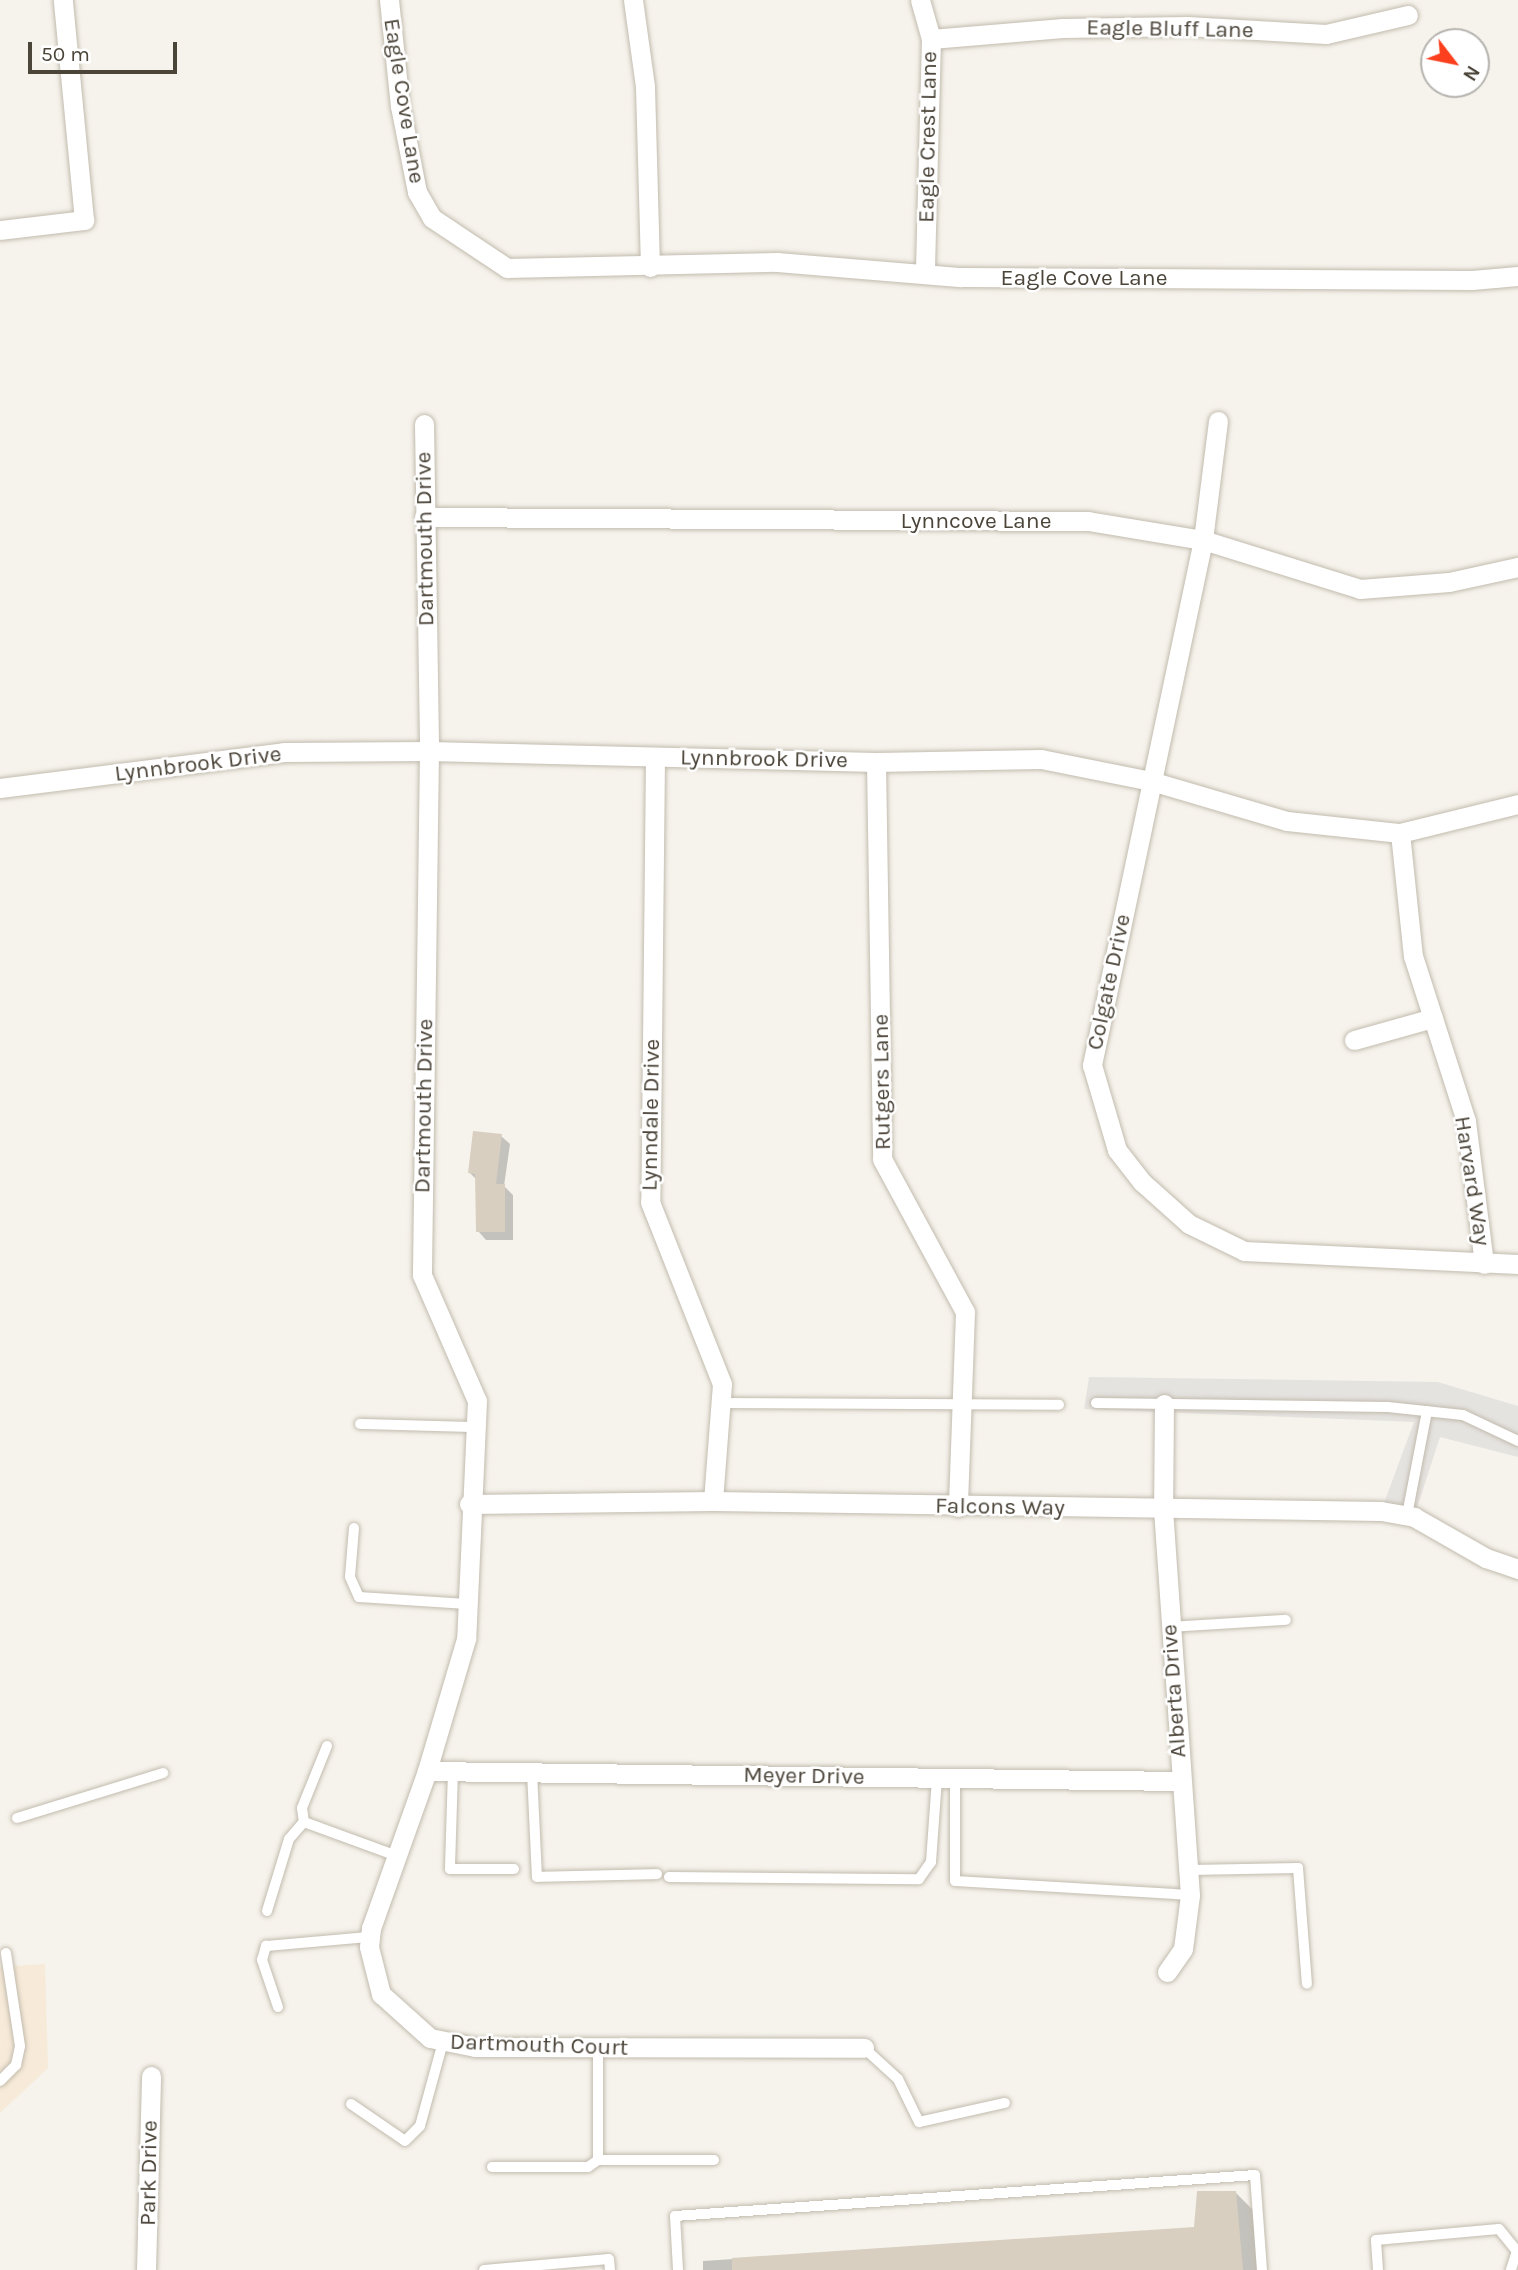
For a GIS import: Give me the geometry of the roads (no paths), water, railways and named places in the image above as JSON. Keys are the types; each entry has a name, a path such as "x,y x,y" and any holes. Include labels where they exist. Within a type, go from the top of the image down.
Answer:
{"street":[{"path":"0,230 84,220 63,0"},
{"name":"Eagle Cove Lane","path":"389,0 400,106 416,192 432,218 507,268 650,267 777,261 925,274 1472,280 1518,276"},
{"path":"633,0 645,87 650,267"},
{"name":"Eagle Crest Lane","path":"920,0 931,39 925,274"},
{"name":"Eagle Bluff Lane","path":"931,39 1063,28 1187,26 1326,34 1408,15"},
{"name":"Colgate Drive","path":"1218,421 1203,540 1092,1065 1117,1150 1142,1182 1189,1224 1244,1251 1518,1264"},
{"name":"Dartmouth Drive","path":"424,424 429,751 422,1275 477,1401 469,1504 466,1639 427,1771"},
{"name":"Lynncove Lane","path":"424,517 1088,521 1203,540 1360,589 1449,582 1518,567"},
{"name":"Lynnbrook Drive","path":"0,788 284,752 429,751 876,762 1041,759 1151,781 1287,821 1400,832 1518,804"},
{"name":"Lynndale Drive","path":"655,757 650,1202 722,1384 713,1501"},
{"name":"Rutgers Lane","path":"876,762 882,1159 965,1312 958,1507"},
{"name":"Harvard Way","path":"1400,832 1413,956 1466,1121 1485,1264"},
{"path":"1354,1040 1433,1018"},
{"name":"Alberta Drive","path":"1164,1404 1163,1509 1181,1781 1190,1870 1190,1895 1183,1949 1167,1972"},
{"name":"Falcons Way","path":"469,1504 713,1501 958,1507 1381,1511 1407,1515 1486,1558 1518,1569"},
{"path":"369,1937 427,1771"},
{"name":"Meyer Drive","path":"427,1771 1181,1781"},
{"name":"Dartmouth Court","path":"369,1937 381,1994 430,2038 443,2042 598,2049 864,2048"},
{"name":"Park Drive","path":"146,2270 151,2076"}],"lane":[{"path":"721,1403 1059,1405"},
{"path":"1096,1403 1427,1411 1483,1422 1518,1441"},
{"path":"1407,1515 1427,1411"},
{"path":"360,1424 475,1427"},
{"path":"354,1528 350,1577 359,1597 467,1604"},
{"path":"1170,1627 1286,1620"},
{"path":"267,1911 289,1839 304,1822 302,1808 327,1746"},
{"path":"453,1771 450,1869 514,1869"},
{"path":"532,1772 537,1877 657,1874"},
{"path":"17,1818 163,1773"},
{"path":"669,1877 919,1879 931,1862 946,1779"},
{"path":"946,1779 955,1881 1190,1895"},
{"path":"304,1822 397,1856"},
{"path":"1190,1870 1298,1868 1307,1983"},
{"path":"278,2007 262,1959 266,1946 369,1937"},
{"path":"0,2081 16,2065 20,2046 6,1953"},
{"path":"351,2104 405,2141 421,2126 443,2042"},
{"path":"864,2048 898,2079 919,2122 1005,2103"},
{"path":"598,2049 598,2161"},
{"path":"492,2167 587,2167 598,2161 714,2160"},
{"path":"678,2270 675,2216 1255,2175 1262,2270"},
{"path":"1378,2270 1376,2241 1499,2229 1517,2251 1511,2270"},
{"path":"484,2270 609,2259 610,2270"}]}
